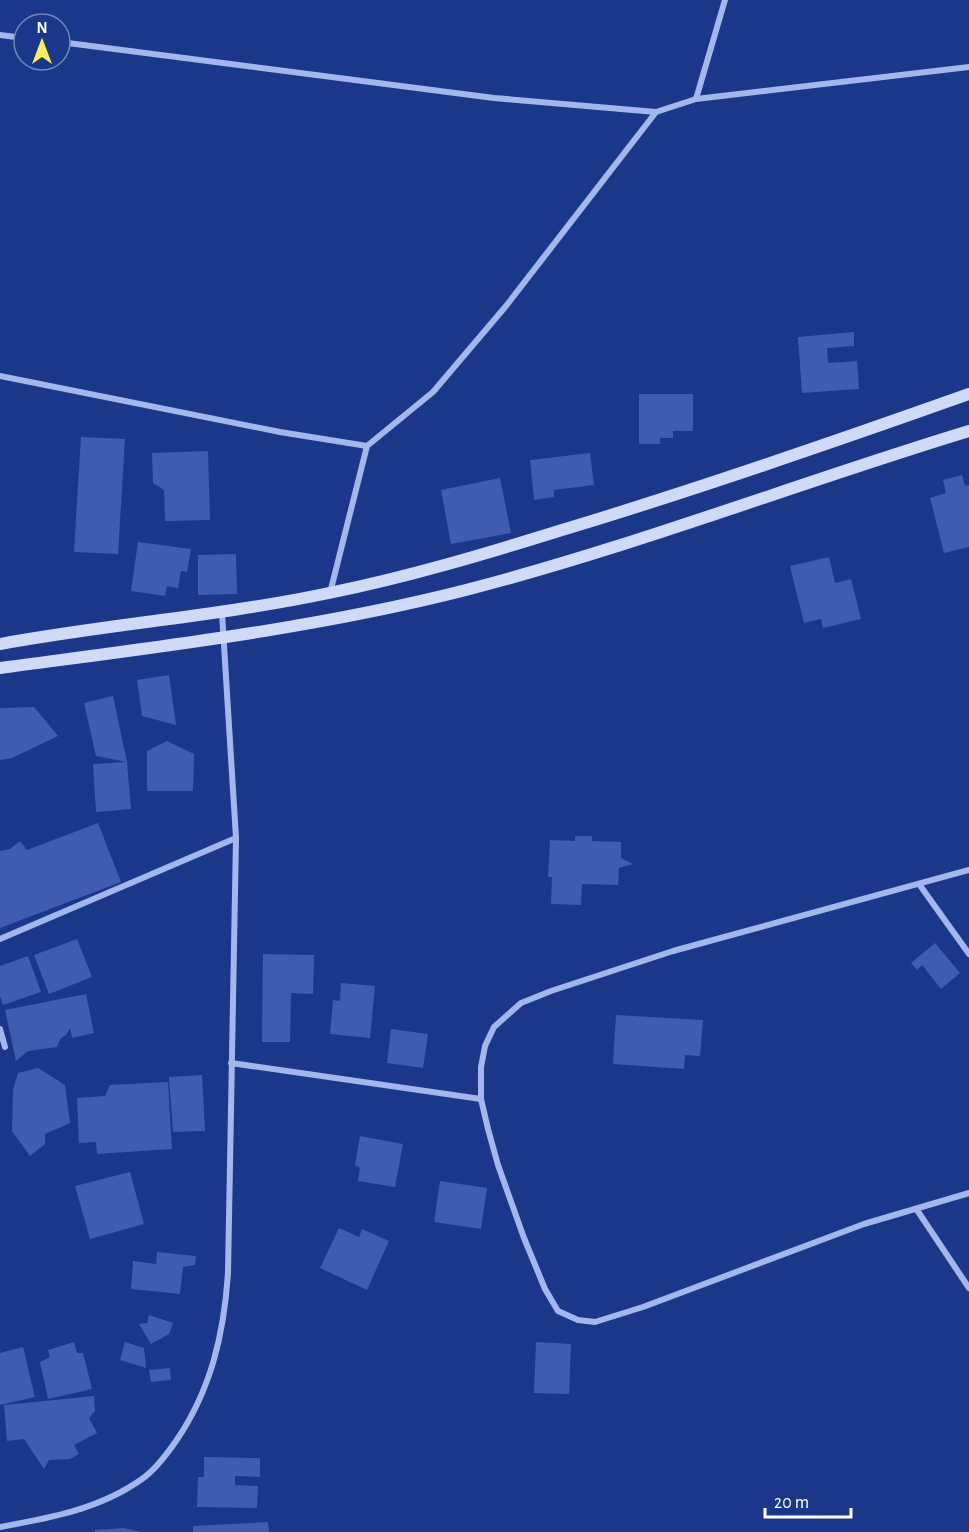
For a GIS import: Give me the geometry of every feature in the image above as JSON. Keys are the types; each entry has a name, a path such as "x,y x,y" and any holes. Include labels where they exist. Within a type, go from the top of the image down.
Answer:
{"street":[{"path":"696,99 725,0"},
{"path":"72,44 494,98 656,112 696,99 969,67"},
{"path":"330,593 367,446 433,392 506,306 656,112"},
{"path":"0,376 269,430 367,446"},
{"path":"0,644 63,633 222,613 330,593 450,564 720,483 969,394"},
{"path":"0,668 129,652 389,608 562,564 969,431"},
{"path":"0,1527 64,1514 116,1494 144,1478 167,1454 189,1422 219,1346 225,1312 236,838 222,613"},
{"path":"0,939 236,838"},
{"path":"969,870 622,966 521,1003 494,1027 485,1046 481,1067 481,1099 498,1165 545,1289 558,1311 579,1320 594,1322 643,1307 864,1224 969,1193"},
{"path":"919,884 969,954"},
{"path":"0,1029 5,1047"},
{"path":"231,1063 481,1099"},
{"path":"917,1210 969,1288"}],"building":[{"path":"854,332 854,346 827,348 828,363 857,361 859,389 802,393 798,337"},
{"path":"639,394 693,394 693,431 673,431 673,438 660,438 660,444 639,444"},
{"path":"81,437 125,439 118,554 74,552"},
{"path":"208,451 210,520 165,521 164,490 153,483 152,453"},
{"path":"590,453 594,485 554,490 554,497 534,500 530,460"},
{"path":"962,475 965,486 969,485 969,547 944,553 930,498 946,493 943,480"},
{"path":"500,478 511,533 451,544 441,490"},
{"path":"138,542 191,549 187,572 181,571 178,588 167,586 165,596 131,591"},
{"path":"236,554 237,594 198,595 198,555"},
{"path":"829,557 835,583 851,579 861,619 823,628 821,619 804,623 790,566"},
{"path":"169,675 176,725 142,716 137,680"},
{"path":"113,696 127,762 96,756 84,703"},
{"path":"34,707 58,736 12,758 0,760 0,708"},
{"path":"167,741 194,754 193,791 147,791 147,751"},
{"path":"127,762 131,809 96,812 93,764"},
{"path":"98,823 121,882 0,928 0,851 10,849 20,841 27,850"},
{"path":"575,836 592,836 592,841 621,842 621,858 633,864 619,868 618,885 582,884 581,905 551,904 552,877 548,877 550,840 575,841"},
{"path":"77,939 92,977 49,994 34,955"},
{"path":"935,943 960,973 941,989 922,965 917,970 911,963"},
{"path":"263,954 314,955 313,994 291,993 290,1042 262,1042"},
{"path":"28,956 41,992 3,1005 0,996 0,966"},
{"path":"341,983 375,986 370,1038 330,1034 333,1000 340,1001"},
{"path":"86,994 94,1033 72,1038 70,1028 57,1047 28,1051 16,1061 5,1010"},
{"path":"616,1015 703,1020 700,1056 685,1055 684,1069 613,1064"},
{"path":"391,1029 428,1034 423,1068 387,1063"},
{"path":"38,1068 65,1085 70,1123 45,1134 45,1144 30,1156 12,1131 13,1090 18,1073"},
{"path":"202,1075 205,1131 173,1132 169,1077"},
{"path":"168,1082 172,1149 97,1154 96,1142 79,1143 77,1098 105,1096 110,1085"},
{"path":"360,1136 403,1144 395,1187 358,1181 360,1168 355,1165"},
{"path":"130,1172 144,1224 90,1239 75,1186"},
{"path":"440,1181 487,1188 481,1229 434,1222"},
{"path":"339,1228 359,1237 362,1229 389,1241 367,1290 320,1268"},
{"path":"157,1252 196,1256 195,1265 183,1267 180,1294 131,1289 133,1261 156,1264"},
{"path":"149,1315 173,1323 169,1334 151,1344 139,1324 147,1323"},
{"path":"74,1342 77,1353 83,1353 92,1389 48,1399 40,1362 50,1357 48,1350"},
{"path":"125,1342 144,1348 146,1368 120,1360"},
{"path":"536,1342 571,1344 569,1394 534,1393"},
{"path":"23,1347 35,1397 0,1405 0,1353"},
{"path":"170,1368 171,1380 151,1382 149,1370"},
{"path":"94,1396 95,1411 89,1418 97,1433 74,1445 79,1454 70,1459 49,1460 44,1469 24,1439 7,1441 4,1405"},
{"path":"204,1457 260,1458 260,1477 235,1476 235,1485 258,1486 257,1508 197,1507 198,1477 204,1477"},
{"path":"268,1522 269,1532 193,1532 193,1526"},
{"path":"123,1528 142,1532 95,1532 95,1530"}]}
